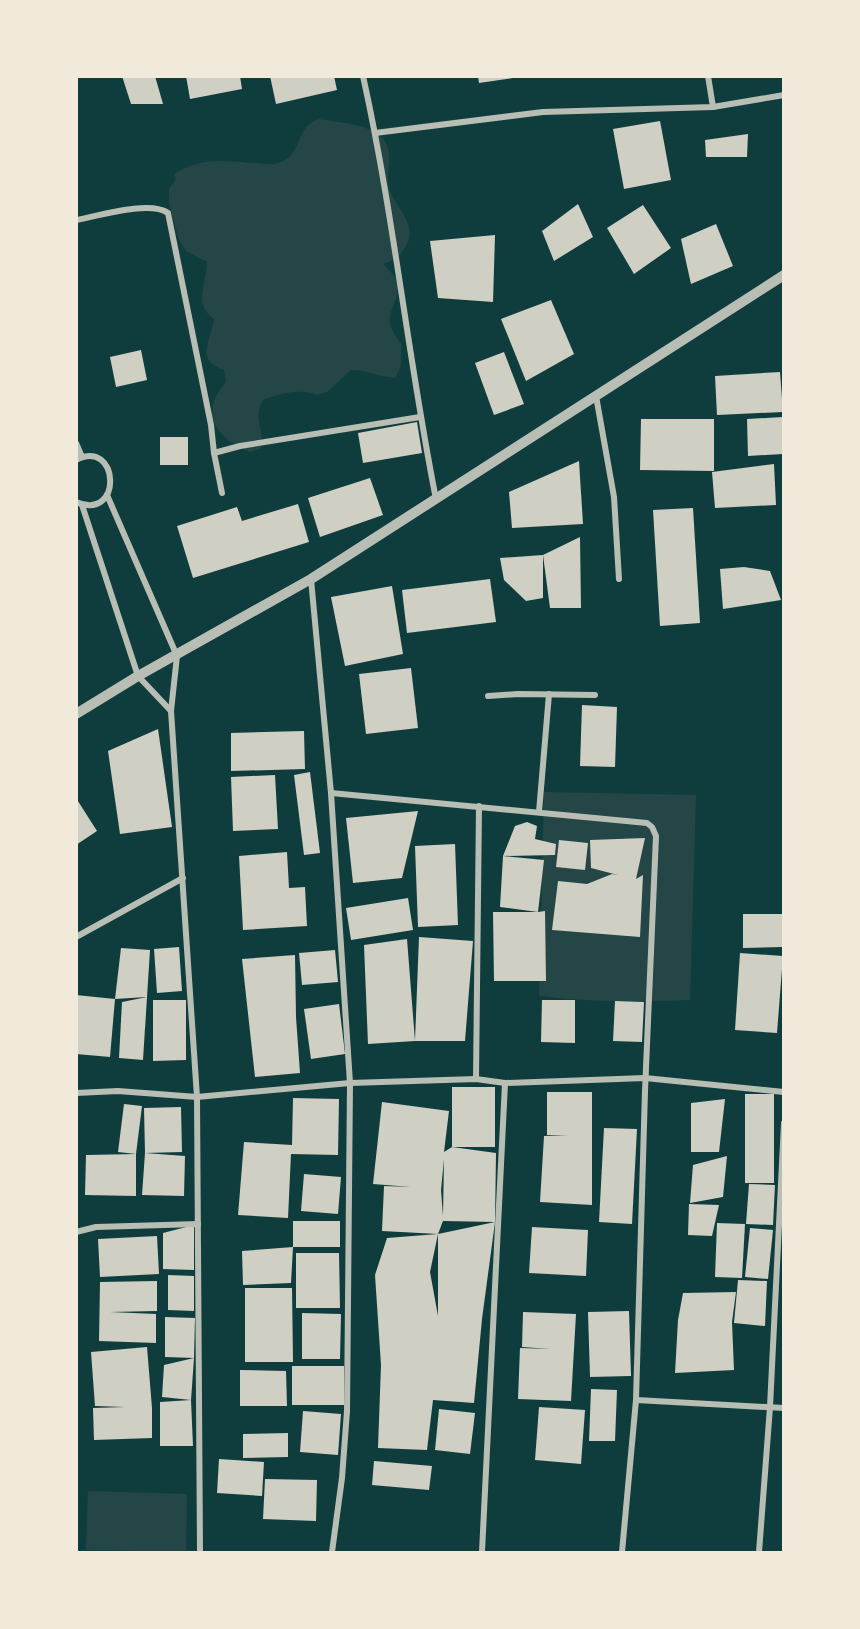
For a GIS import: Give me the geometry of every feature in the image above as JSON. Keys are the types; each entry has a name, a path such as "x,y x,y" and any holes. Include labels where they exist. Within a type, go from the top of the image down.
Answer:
{"street":[{"path":"363,76 375,133 420,417 436,499"},
{"path":"708,76 713,107"},
{"path":"375,133 543,112 713,107 783,95"},
{"path":"76,220 141,208 162,209 168,213 211,425 222,493"},
{"path":"76,714 138,676 311,579 783,275"},
{"path":"596,396 614,497 619,579"},
{"path":"214,453 240,446 420,417"},
{"path":"76,443 79,458 96,458 108,467 112,481 107,495 92,505 79,504 138,676 171,711"},
{"path":"107,495 177,656 171,711 197,1097 200,1552"},
{"path":"311,579 331,793 350,1083 347,1412 342,1478 332,1552"},
{"path":"539,812 549,694"},
{"path":"488,696 595,695"},
{"path":"331,793 647,823 652,826 657,836 645,1078 636,1400 622,1552"},
{"path":"476,1079 479,806"},
{"path":"76,938 183,878"},
{"path":"76,1093 118,1091 197,1097 350,1083 476,1079 505,1083 645,1078 783,1092"},
{"path":"482,1552 505,1083"},
{"path":"759,1552 770,1407 783,1124"},
{"path":"76,1232 96,1227 198,1224"},
{"path":"636,1400 783,1408"}],"shaded area":[{"path":"319,119 371,130 384,140 389,152 388,184 409,229 407,244 403,251 384,264 395,277 398,288 390,323 401,343 401,366 395,378 351,370 327,392 317,395 290,392 263,400 259,413 261,448 250,452 228,440 220,432 212,415 213,404 226,382 224,370 209,361 207,355 214,319 207,313 202,300 207,262 186,251 179,240 169,204 169,189 176,179 174,174 192,165 211,161 272,164 282,162 291,154 307,126"},
{"path":"544,792 696,795 690,1000 614,1001 539,996"},
{"path":"88,1491 187,1494 186,1552 86,1550"}],"building":[{"path":"122,76 155,76 163,104 131,104"},
{"path":"186,76 240,76 242,89 190,99"},
{"path":"270,76 334,76 337,90 276,104"},
{"path":"478,76 512,76 513,78 479,83"},
{"path":"660,121 671,180 624,189 613,129"},
{"path":"748,134 747,157 706,157 705,140"},
{"path":"578,204 593,237 554,261 542,231"},
{"path":"643,205 671,248 634,274 607,228"},
{"path":"716,224 733,266 691,284 681,239"},
{"path":"495,235 493,302 438,298 430,241"},
{"path":"551,300 574,354 526,381 501,319"},
{"path":"141,350 147,380 116,387 110,357"},
{"path":"504,352 524,404 494,415 475,363"},
{"path":"780,372 783,412 717,415 715,376"},
{"path":"783,417 783,454 748,456 747,419"},
{"path":"641,419 714,419 714,471 640,470"},
{"path":"417,422 422,453 363,463 358,433"},
{"path":"160,437 188,437 188,465 160,465"},
{"path":"579,461 583,524 512,528 509,492"},
{"path":"774,464 776,505 715,508 712,472"},
{"path":"370,478 383,515 320,537 308,498"},
{"path":"298,504 309,542 193,578 177,526 237,507 242,521"},
{"path":"693,508 700,623 660,626 653,510"},
{"path":"580,537 581,608 550,608 543,555"},
{"path":"543,555 543,598 526,601 504,580 500,558"},
{"path":"744,567 770,571 781,600 723,609 720,569"},
{"path":"490,579 496,622 407,633 402,590"},
{"path":"392,586 403,654 345,666 331,597"},
{"path":"411,668 418,728 366,734 359,674"},
{"path":"582,705 617,707 615,767 580,766"},
{"path":"158,729 172,827 120,834 108,751"},
{"path":"304,731 305,769 231,771 231,733"},
{"path":"310,772 320,853 304,855 294,775"},
{"path":"275,775 278,829 233,831 231,777"},
{"path":"76,798 97,831 76,845"},
{"path":"418,811 402,878 353,883 346,818"},
{"path":"527,822 537,826 535,839 556,844 555,855 503,856 515,826"},
{"path":"645,838 636,879 643,875 640,937 552,930 558,881 587,884 612,874 618,875 591,868 590,840"},
{"path":"559,840 588,843 585,870 556,867"},
{"path":"455,844 458,925 418,927 415,846"},
{"path":"287,852 289,888 305,887 307,926 243,930 239,856"},
{"path":"503,856 544,860 538,912 500,907"},
{"path":"408,898 413,930 351,940 346,908"},
{"path":"545,911 546,981 494,981 493,912"},
{"path":"743,914 782,914 782,947 743,948"},
{"path":"419,937 473,941 465,1041 415,1041"},
{"path":"407,939 415,1041 368,1044 364,945"},
{"path":"179,947 182,991 157,993 154,949"},
{"path":"121,948 150,950 147,997 115,999"},
{"path":"335,950 338,982 302,985 299,953"},
{"path":"740,953 783,956 777,1033 735,1030"},
{"path":"295,955 300,1073 255,1077 242,959"},
{"path":"76,995 115,999 110,1057 76,1054"},
{"path":"147,997 143,1060 119,1058 122,1002"},
{"path":"153,1000 186,1000 186,1060 153,1061"},
{"path":"542,1000 575,1000 575,1043 541,1042"},
{"path":"615,1001 644,1002 642,1042 613,1041"},
{"path":"339,1004 345,1054 311,1059 304,1009"},
{"path":"452,1087 495,1087 495,1147 452,1147"},
{"path":"547,1092 592,1092 592,1205 540,1202 544,1136 568,1135 547,1135"},
{"path":"745,1094 774,1094 774,1183 745,1183"},
{"path":"293,1098 339,1099 338,1155 291,1154 288,1218 238,1215 244,1142 292,1145"},
{"path":"725,1099 719,1152 691,1152 691,1103"},
{"path":"382,1102 449,1111 444,1152 452,1147 496,1153 495,1222 443,1221 438,1234 382,1231 384,1186 411,1187 373,1184","holes":["444,1159 443,1216 441,1190"]},
{"path":"124,1104 142,1106 136,1154 118,1152"},
{"path":"181,1107 182,1152 145,1153 144,1108"},
{"path":"604,1128 637,1129 632,1224 599,1222"},
{"path":"145,1153 185,1156 184,1196 142,1195"},
{"path":"136,1154 136,1196 85,1195 86,1155"},
{"path":"727,1156 723,1197 690,1203 693,1165"},
{"path":"304,1174 341,1177 338,1214 301,1211"},
{"path":"749,1184 775,1185 773,1225 746,1224"},
{"path":"689,1204 719,1205 712,1236 688,1235"},
{"path":"293,1221 340,1221 340,1247 293,1247"},
{"path":"495,1222 474,1403 433,1400 427,1450 378,1448 381,1365 375,1275 387,1238 438,1234","holes":["438,1234 438,1316 430,1272"]},
{"path":"717,1223 745,1224 742,1278 715,1277"},
{"path":"194,1225 194,1270 163,1269 163,1233"},
{"path":"532,1227 588,1230 586,1276 529,1273"},
{"path":"750,1228 773,1230 768,1279 745,1277"},
{"path":"157,1236 159,1274 100,1277 98,1239"},
{"path":"293,1247 291,1283 243,1285 242,1251"},
{"path":"296,1253 339,1253 340,1308 296,1308"},
{"path":"168,1275 194,1276 194,1311 168,1310"},
{"path":"738,1280 767,1281 765,1326 734,1323"},
{"path":"157,1281 157,1311 110,1312 156,1314 156,1343 99,1341 100,1282"},
{"path":"245,1288 292,1288 293,1362 245,1362"},
{"path":"736,1292 732,1322 734,1370 675,1373 678,1320 683,1293"},
{"path":"629,1311 631,1376 590,1377 588,1312"},
{"path":"523,1312 576,1314 571,1401 518,1399 520,1348 551,1349 522,1347"},
{"path":"302,1313 341,1314 340,1359 302,1359"},
{"path":"165,1317 195,1318 194,1358 165,1357"},
{"path":"147,1347 152,1438 94,1440 93,1408 125,1407 95,1406 91,1352"},
{"path":"194,1358 191,1400 162,1397 164,1365"},
{"path":"292,1366 344,1366 344,1405 292,1405"},
{"path":"240,1370 286,1371 287,1406 240,1406"},
{"path":"591,1389 617,1390 615,1441 589,1441"},
{"path":"191,1400 193,1446 160,1446 160,1402"},
{"path":"539,1407 585,1410 581,1464 535,1460"},
{"path":"439,1409 475,1413 470,1454 435,1450"},
{"path":"303,1411 341,1414 338,1455 300,1452"},
{"path":"288,1433 288,1457 243,1458 243,1434"},
{"path":"219,1459 264,1462 262,1496 217,1493"},
{"path":"374,1461 432,1466 429,1490 372,1485"},
{"path":"265,1479 317,1480 316,1521 263,1519"}]}
